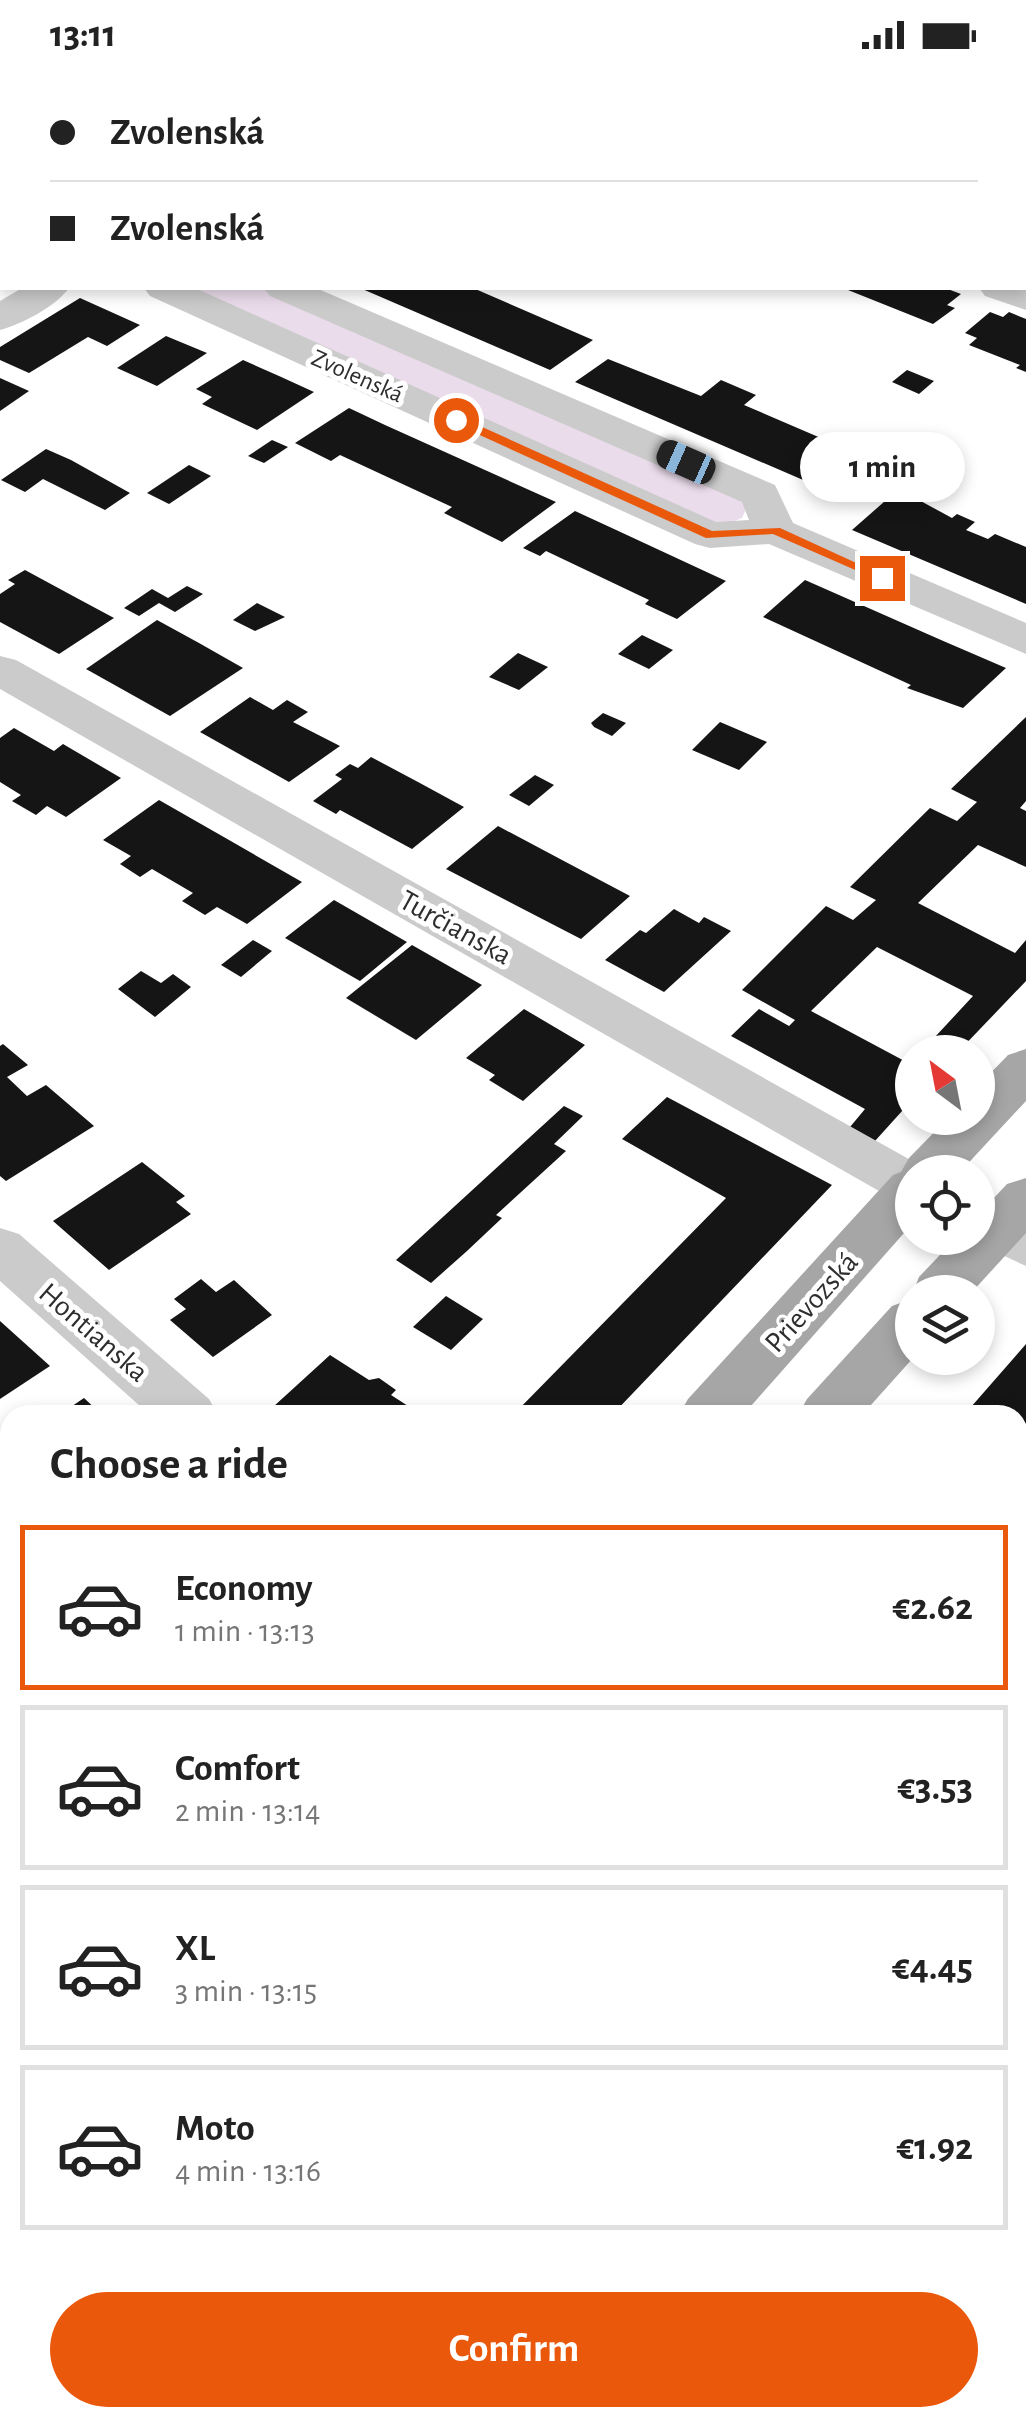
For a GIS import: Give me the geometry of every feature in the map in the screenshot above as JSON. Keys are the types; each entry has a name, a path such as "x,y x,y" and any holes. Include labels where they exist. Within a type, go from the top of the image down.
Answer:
{"main road":[{"path":"944,1155 1026,1068"},
{"name":"Prievozská","path":"717,1405 895,1206"},
{"path":"956,1275 1007,1224"},
{"path":"835,1405 895,1340"}],"street":[{"path":"0,318 47,290"},
{"name":"Zvolenská","path":"168,290 710,535 775,530 1026,640"},
{"name":"Zvolenská","path":"289,290 760,494 775,530"},
{"name":"Turčianska","path":"0,670 895,1177"},
{"name":"Hontianska","path":"0,1249 178,1405"}],"shaded area":[{"path":"180,290 272,290 722,488 738,496 747,507 742,518 724,525 691,518"}],"building":[{"path":"365,290 478,290 593,340 550,370"},
{"path":"848,290 950,290 961,294 947,305 955,308 933,324"},
{"path":"80,298 140,325 107,346 88,337 29,373 0,360 0,347"},
{"path":"990,312 1003,317 1009,312 1026,319 1026,372 1016,368 1020,365 969,345 977,338 965,333"},
{"path":"166,336 207,353 157,386 117,368"},
{"path":"608,359 701,396 721,380 756,395 744,405 872,460 831,492 575,382"},
{"path":"243,360 314,392 257,430 202,404 212,397 196,389"},
{"path":"907,370 934,381 919,394 892,382"},
{"path":"0,378 29,391 0,411"},
{"path":"349,408 556,502 502,542 444,513 452,507 340,455 331,461 295,443"},
{"path":"272,440 288,447 264,463 248,456"},
{"path":"46,449 130,493 105,510 43,479 25,492 1,480"},
{"path":"189,465 211,476 169,504 147,493"},
{"path":"893,494 913,502 917,499 952,518 957,514 975,522 966,530 988,539 995,534 1026,547 1026,604 852,530"},
{"path":"575,511 726,581 677,619 645,604 649,600 546,551 540,556 523,548"},
{"path":"25,570 114,618 59,654 0,622 0,594 15,584 8,580"},
{"path":"805,580 1006,668 963,708 907,688 911,685 763,617"},
{"path":"187,586 203,594 175,612 159,603 139,616 124,608 152,589 168,598"},
{"path":"257,603 285,617 255,631 233,620"},
{"path":"157,620 243,668 170,716 86,669"},
{"path":"642,635 673,650 649,669 618,654"},
{"path":"518,653 548,667 519,690 489,677"},
{"path":"250,697 273,710 287,700 308,712 293,722 340,746 289,782 200,732"},
{"path":"603,713 626,723 612,736 591,723"},
{"path":"1026,717 1026,801 1020,808 1026,811 1026,867 978,845 918,903 1015,953 1026,940 1026,981 974,1035 937,1035 973,996 877,947 811,1011 895,1056 895,1119 875,1141 850,1127 865,1109 731,1036 759,1009 789,1026 795,1020 742,990 826,906 853,920 876,900 850,887 930,808 957,821 977,802 951,789"},
{"path":"720,722 767,742 739,770 692,750"},
{"path":"14,728 54,751 63,744 121,778 66,817 47,806 36,815 12,801 21,795 0,782 0,738"},
{"path":"371,757 464,807 412,849 340,810 336,814 313,801 342,779 335,775 350,764 358,768"},
{"path":"535,775 554,785 529,806 509,795"},
{"path":"159,800 302,882 247,924 217,907 205,915 182,901 193,893 152,869 140,877 120,864 131,856 103,840"},
{"path":"498,826 630,896 581,939 446,869"},
{"path":"334,900 407,942 360,981 285,938"},
{"path":"674,909 699,923 704,917 731,931 664,992 605,960 640,930 646,933"},
{"path":"253,940 272,951 241,977 221,965"},
{"path":"412,945 482,985 416,1040 346,998"},
{"path":"141,971 161,983 173,974 191,987 155,1017 118,989"},
{"path":"524,1009 585,1045 523,1101 489,1080 495,1075 466,1058"},
{"path":"3,1044 28,1065 7,1077 27,1096 46,1085 94,1126 6,1181 0,1176"},
{"path":"667,1097 832,1185 622,1405 523,1405 726,1198 622,1139"},
{"path":"564,1106 583,1116 554,1144 566,1151 496,1215 502,1218 467,1251 431,1283 396,1260"},
{"path":"142,1162 185,1196 176,1202 191,1214 109,1270 53,1221"},
{"path":"201,1279 216,1292 234,1280 272,1315 213,1357 170,1320 186,1309 174,1299"},
{"path":"446,1296 483,1319 451,1350 413,1327"},
{"path":"0,1321 50,1366 0,1399"},
{"path":"1026,1344 1026,1405 973,1405"},
{"path":"330,1355 369,1380 379,1378 396,1390 391,1395 406,1405 275,1405"}],"route":[{"path":"456,420 710,535 775,530 882,578"}]}
